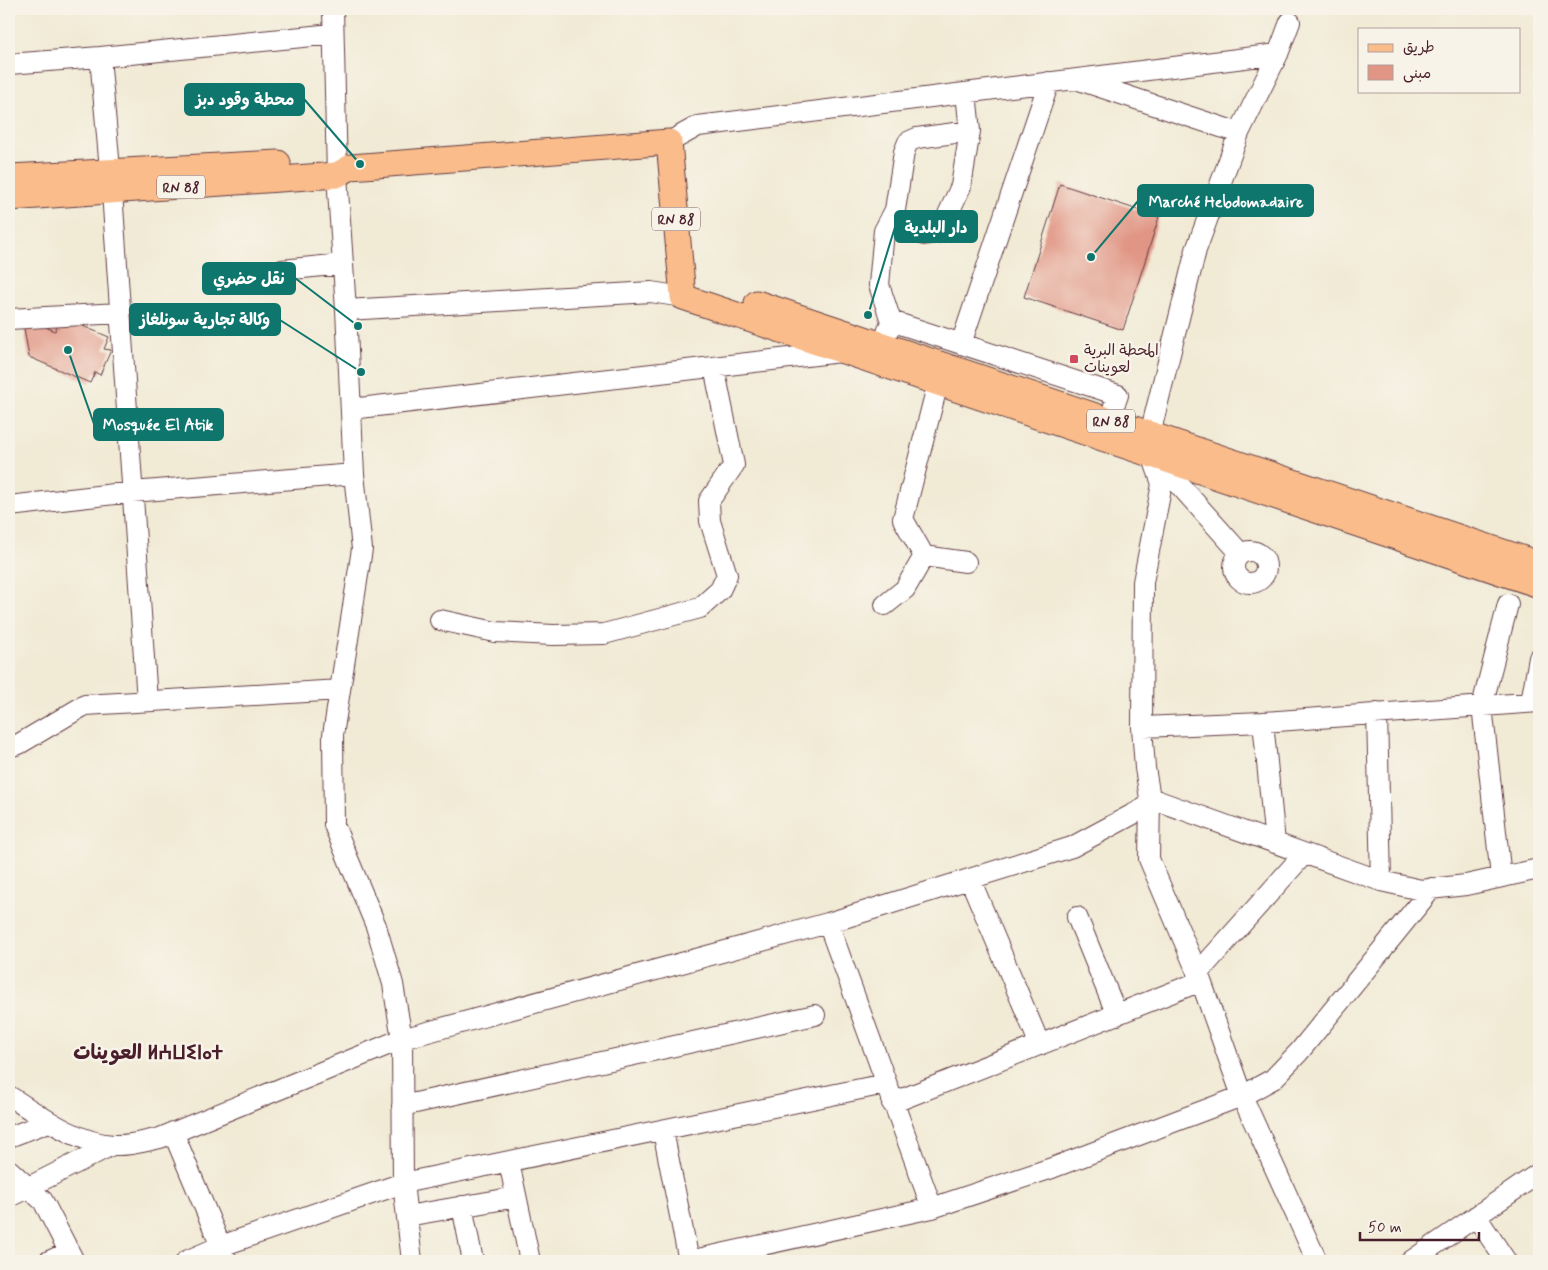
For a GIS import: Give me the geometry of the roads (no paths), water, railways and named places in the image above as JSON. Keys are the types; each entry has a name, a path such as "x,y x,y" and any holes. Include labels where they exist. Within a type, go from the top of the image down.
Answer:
{"main road":[{"name":"RN 88","path":"9,177 111,181 341,167 670,142 682,287"},
{"name":"RN 88","path":"9,198 111,181"},
{"name":"RN 88","path":"682,287 883,345 1109,420 1151,444"},
{"name":"RN 88","path":"682,287 846,352 938,383 1151,444 1429,537 1539,564"},
{"name":"RN 88","path":"1429,537 1539,585"}],"street":[{"path":"333,9 341,167 343,264 354,474 362,549 333,735 334,825 376,926 393,984 402,1039 403,1183 412,1261"},
{"path":"1290,22 1278,54 1239,133 1196,250 1151,444 1162,484 1143,582 1142,727 1150,802 1149,859 1199,977 1242,1096 1317,1261"},
{"path":"9,64 333,34"},
{"path":"670,142 698,126 1278,54"},
{"path":"100,57 111,181 147,701"},
{"path":"1076,79 1239,133"},
{"path":"961,344 1049,82"},
{"path":"924,235 940,232 961,186 970,131 966,92"},
{"path":"883,345 891,321 879,285 884,231 896,210 904,152 908,142 917,138 970,131"},
{"path":"282,270 343,264"},
{"path":"346,310 651,292 682,287"},
{"path":"9,319 120,313"},
{"path":"891,321 1118,395 1109,420"},
{"path":"351,409 846,352"},
{"path":"440,620 496,632 553,635 604,634 700,608 720,590 727,575 710,521 709,501 734,465 714,367"},
{"path":"924,556 904,520 938,383"},
{"path":"1151,444 1240,553"},
{"path":"9,506 132,492 354,474"},
{"path":"924,556 966,562"},
{"path":"885,605 905,589 924,556"},
{"path":"1501,877 1482,706 1508,604"},
{"path":"1142,727 1263,722 1535,702 1539,659"},
{"path":"9,747 19,744 85,705 340,690"},
{"path":"1377,713 1381,881"},
{"path":"1263,722 1275,843"},
{"path":"9,1096 49,1122 79,1136 112,1145 136,1144 173,1132 402,1039 828,924 1072,847 1150,802 1275,843 1381,881 1421,890 1539,869"},
{"path":"186,1261 224,1254 403,1183 663,1131 888,1094 1040,1045 1117,1015 1199,977 1304,854"},
{"path":"970,879 1040,1045"},
{"path":"663,1131 689,1261 932,1208 1052,1168 1242,1096 1273,1079 1299,1052 1432,888"},
{"path":"1077,917 1117,1015"},
{"path":"828,924 888,1094 932,1208"},
{"path":"402,1106 815,1015"},
{"path":"9,1137 49,1122"},
{"path":"173,1132 224,1254"},
{"path":"18,1192 112,1145"},
{"path":"509,1162 530,1261"},
{"path":"9,1170 18,1192 44,1201 72,1256 49,1261"},
{"path":"1421,1259 1476,1216 1539,1173"},
{"path":"407,1216 516,1197"},
{"path":"462,1206 473,1261"},
{"path":"1476,1216 1506,1261"}],"place":[{"name":"محطة وقود دبز","path":"360,164"},
{"name":"Marché Hebdomadaire","path":"1091,257"},
{"name":"دار البلدية","path":"868,315"},
{"name":"نقل حضري","path":"358,326"},
{"name":"Mosquée El Atik","path":"68,350"},
{"name":"المحطة البرية لعوينات","path":"1074,359"},
{"name":"وكالة تجارية سونلغاز","path":"361,372"}],"district":[{"name":"العوينات ⵍⵄⵡⵉⵏⴰⵜ","path":"148,1052"}]}
